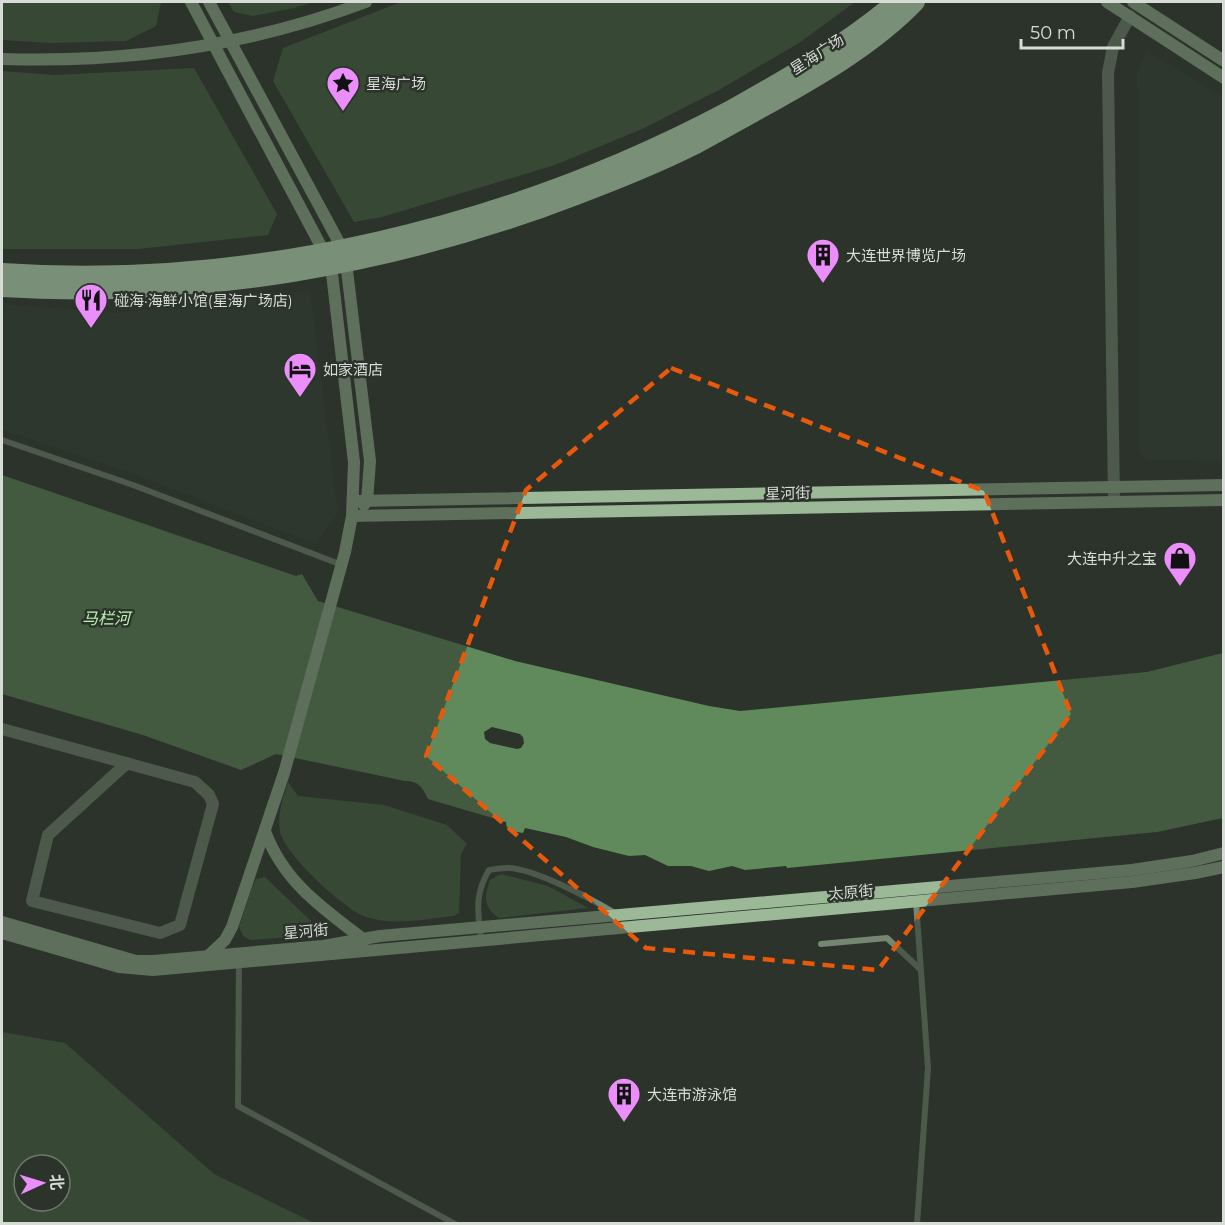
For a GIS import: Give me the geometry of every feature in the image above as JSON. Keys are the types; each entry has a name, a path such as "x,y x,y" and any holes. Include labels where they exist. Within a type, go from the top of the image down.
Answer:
{"highway":[{"name":"星海广场","path":"2,288 82,291 228,282 336,256 376,242 533,197 684,134 796,72 866,26 895,2"},
{"name":"星海广场","path":"2,273 82,275 179,271 336,256 460,236 539,210 617,180 693,146 768,105 840,61 876,37 916,2"}],"street":[{"path":"191,2 336,256 354,462 354,501 342,565 284,773 232,927 225,940 208,956"},
{"path":"209,2 336,256 370,461 367,501 352,516"},
{"path":"2,59 65,60 127,57 214,44 259,36 366,2"},
{"path":"1107,2 1224,78"},
{"path":"1133,2 1224,61"},
{"path":"1114,502 1107,73 1113,47 1130,16"},
{"name":"星河街","path":"354,501 1224,485"},
{"name":"星河街","path":"352,516 1224,500"},
{"path":"2,729 127,763 195,782 209,795 213,804 180,925 160,933 32,901 48,835 127,763"},
{"path":"265,831 285,872 363,944"},
{"name":"太原街","path":"480,940 1132,870 1192,861 1224,853"},
{"name":"太原街","path":"618,915 1132,882 1224,867"},
{"name":"星河街","path":"2,933 119,967 153,970 479,927 618,915"},
{"name":"星河街","path":"2,922 136,961 208,956 239,957"},
{"name":"星河街","path":"363,944 480,940"}],"lane":[{"path":"2,440 133,484 342,565"},
{"path":"480,940 477,900 480,884 489,870 509,868 556,883 618,915"},
{"path":"915,895 928,1068 917,1224"},
{"path":"821,944 887,938 921,969"},
{"path":"239,957 238,1106 455,1224"}],"highlighted area":[{"path":"671,368 984,491 1071,714 878,970 646,948 426,756 526,490"}],"shaded area":[{"path":"2,2 161,2 156,26 126,41 51,43 2,40"},
{"path":"228,2 314,2 253,16 234,12"},
{"path":"401,2 855,2 799,43 719,90 642,129 555,165 382,217 354,222 273,81 283,48"},
{"path":"1147,51 1223,97 1223,461 1147,460 1139,450 1137,72"},
{"path":"194,68 277,214 268,235 138,249 2,249 2,71 55,75"},
{"path":"310,291 338,513 316,544 134,474 2,429 2,304 118,313"},
{"path":"288,782 298,796 384,805 447,825 467,844 461,854 459,913 453,916 421,920 388,921 366,917 344,904 316,880 284,841 279,818"},
{"path":"501,874 548,886 588,908 499,918 490,910 486,897 490,880"},
{"path":"265,877 311,921 312,930 305,936 251,940 243,936 239,927 252,887 256,879"},
{"path":"2,1032 65,1043 214,1174 314,1223 2,1223"}],"water":[{"name":"马栏河","path":"2,475 296,576 302,574 318,601 515,661 709,706 740,711 1147,672 1223,653 1223,818 1157,832 787,868 786,866 745,870 732,866 709,871 691,866 668,866 645,855 629,856 566,837 525,828 523,833 507,830 506,822 428,799 419,786 410,781 276,754 241,770 143,735 2,694","holes":["492,727 520,734 524,743 521,748 517,749 490,743 485,739 484,732"]}],"place":[{"name":"星海广场","path":"343,112"},
{"name":"大连世界博览广场","path":"823,284"},
{"name":"碰海·海鲜小馆(星海广场店)","path":"91,329"},
{"name":"如家酒店","path":"300,398"},
{"name":"大连中升之宝","path":"1180,587"},
{"name":"大连市游泳馆","path":"624,1123"}]}
